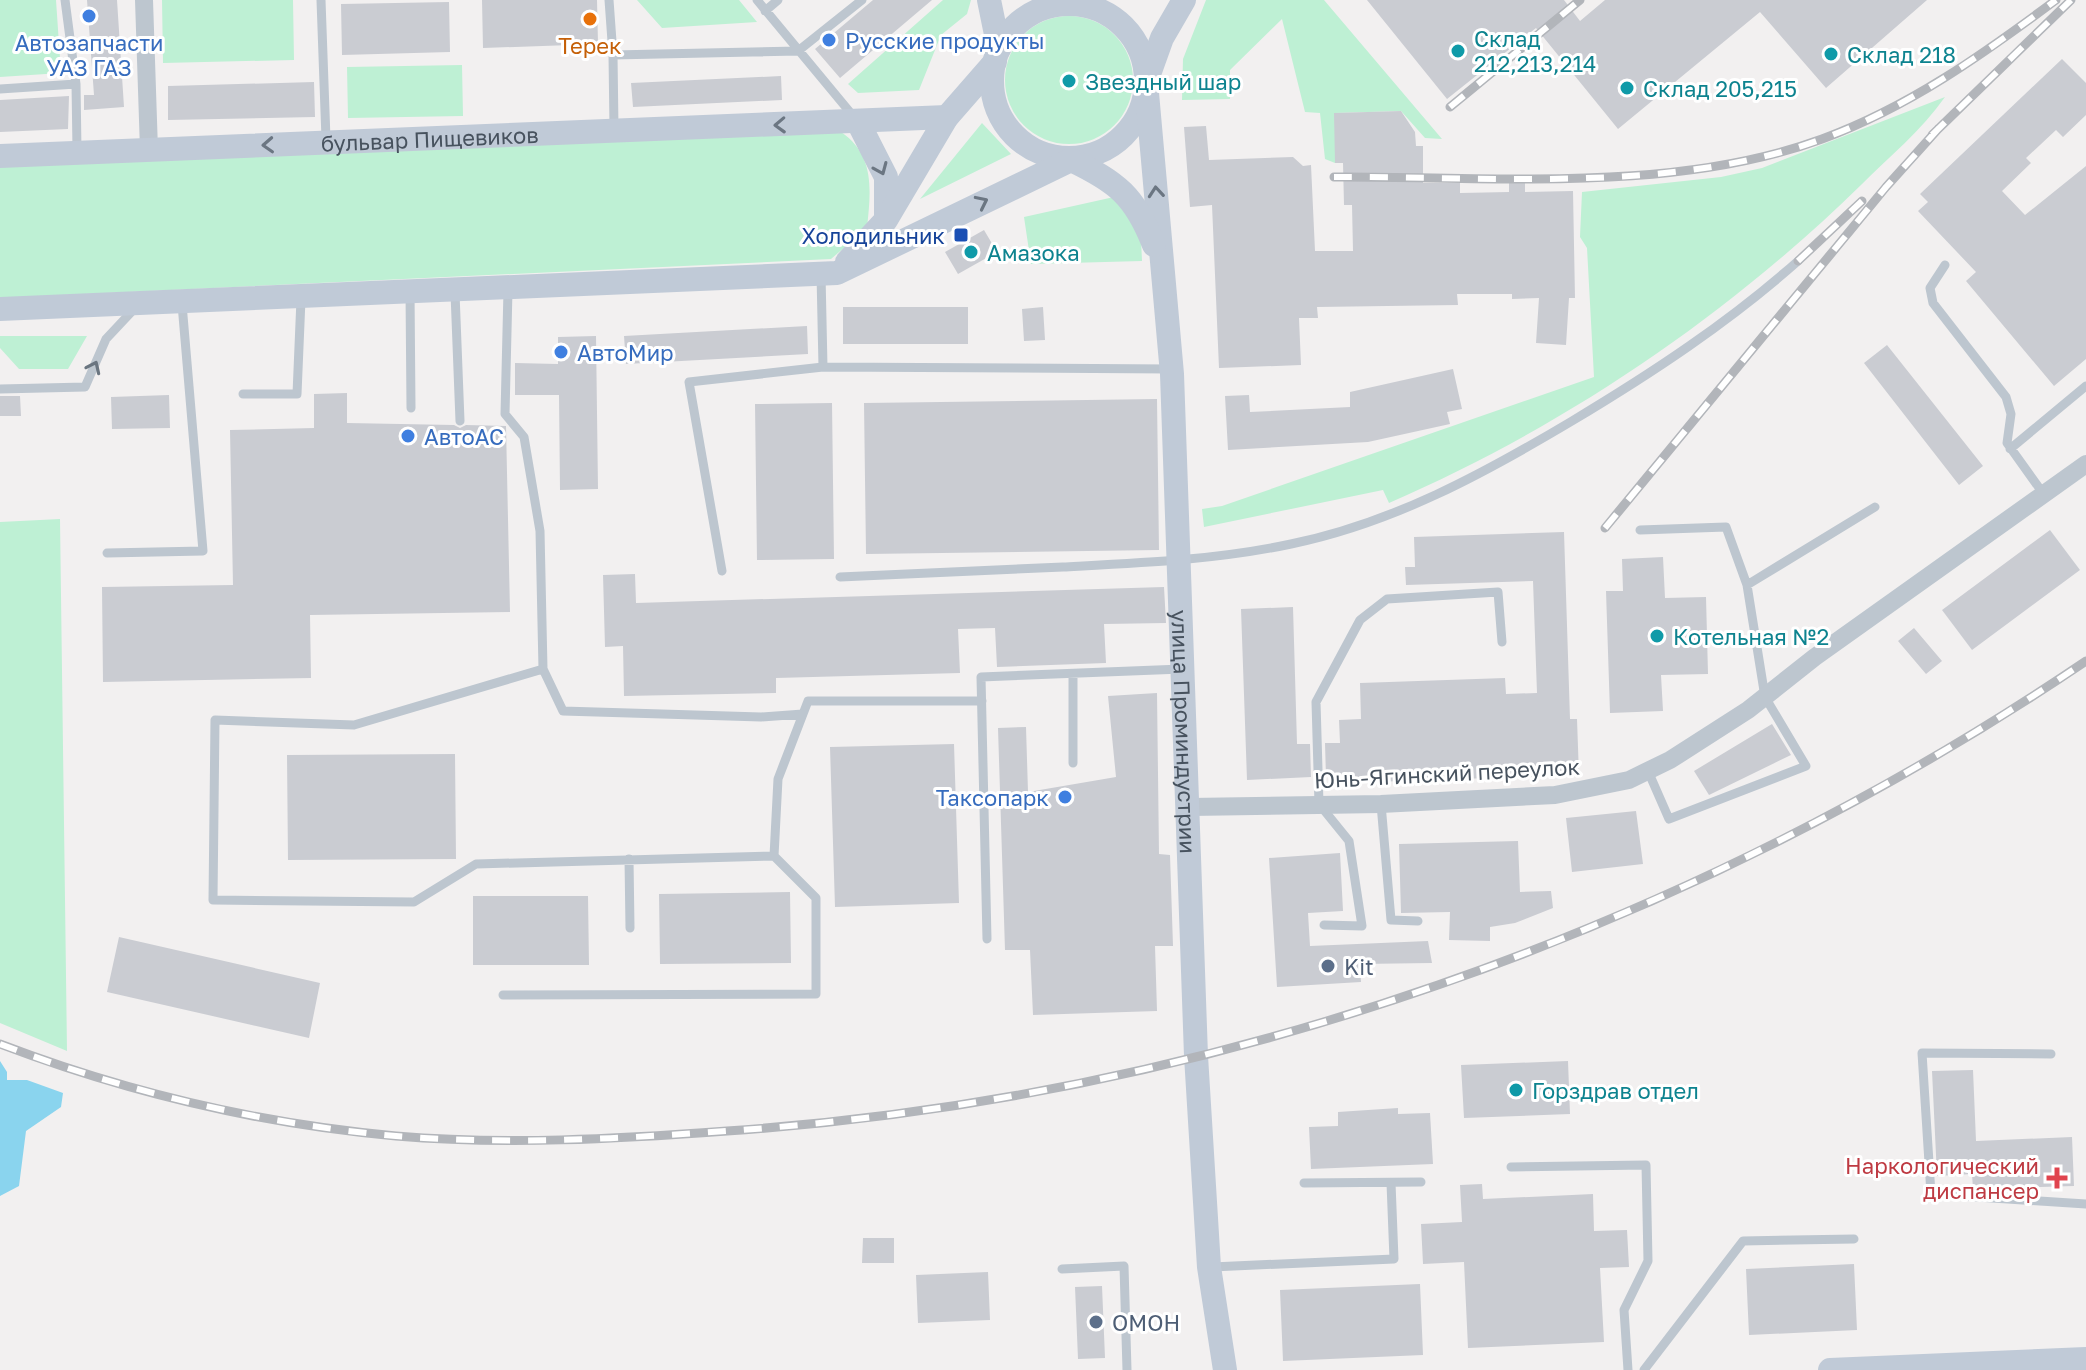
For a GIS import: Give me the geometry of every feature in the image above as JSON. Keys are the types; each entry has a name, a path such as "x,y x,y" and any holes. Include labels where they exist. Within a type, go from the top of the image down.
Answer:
{"main road":[{"path":"989,0 997,56 992,86 997,109 1009,130 1026,146 1047,156 1071,160 1108,177 1132,199 1163,269"},
{"path":"829,274 886,220 947,117 1023,20 1059,3 1100,0"},
{"path":"0,309 829,274 1071,160 1096,154 1114,142 1140,112 1162,38 1184,0"},
{"path":"1059,3 1097,9 1125,28 1143,57 1147,86"},
{"name":"улица Проминдустрии","path":"1147,86 1171,369 1190,807 1196,1056 1209,1267 1225,1370"},
{"name":"бульвар Пищевиков","path":"0,156 947,117"},
{"path":"858,122 886,177 886,220"},
{"path":"1830,1370 2086,1359"}],"street":[{"path":"144,0 149,150"},
{"name":"Юнь-Ягинский переулок","path":"1190,807 1381,804 1555,795 1611,786 1648,771 1713,734 1815,657 2086,464"}],"lane":[{"path":"65,0 76,84 77,153"},
{"path":"321,0 326,143"},
{"path":"609,0 614,132"},
{"path":"757,0 858,122"},
{"path":"765,11 778,0"},
{"path":"613,55 798,51 862,0"},
{"path":"0,89 76,84"},
{"path":"840,577 1177,562 1322,537 1365,525 1436,495 1523,450 1657,369 1717,328 1798,261"},
{"path":"1945,265 1930,288 1933,303 2006,397 2011,406 2006,437 2010,449 2045,496"},
{"path":"823,367 829,274"},
{"path":"509,287 505,414 524,437 540,531 543,669 563,711 761,717 803,714"},
{"path":"455,289 460,421"},
{"path":"410,291 411,408"},
{"path":"243,394 297,394 302,296"},
{"path":"107,553 203,551 182,301"},
{"path":"0,389 85,387 106,339 139,303"},
{"path":"722,571 689,382 823,367 1171,369"},
{"path":"2010,449 2086,386"},
{"path":"1747,585 1875,507"},
{"path":"1640,530 1726,527 1747,585 1765,697 1806,766 1669,819 1648,771"},
{"path":"1324,925 1362,926 1349,841 1319,804 1316,702 1360,620 1387,599 1498,592 1502,642"},
{"path":"503,995 816,994 816,898 774,856 476,864 414,902 213,900 215,720 354,725 543,669"},
{"path":"987,939 981,677 1182,669"},
{"path":"1073,675 1073,763"},
{"path":"774,856 778,779 808,701 982,701"},
{"path":"1381,804 1391,920 1418,921"},
{"path":"629,859 630,928"},
{"path":"2051,1054 1922,1053 1931,1194 2086,1204"},
{"path":"1511,1167 1646,1165 1648,1261 1624,1310 1628,1370"},
{"path":"1304,1183 1421,1182"},
{"path":"1209,1267 1394,1259 1391,1183"},
{"path":"1644,1370 1743,1241 1854,1239"},
{"path":"1062,1269 1124,1266 1127,1370"}],"green space":[{"path":"0,0 56,0 61,73 0,77"},
{"path":"162,0 293,0 294,60 163,63"},
{"path":"637,0 739,0 757,22 662,28"},
{"path":"943,0 971,0 967,14 941,35 919,90 858,93 848,84"},
{"path":"1206,0 1324,0 1442,139 1425,138 1401,111 1335,113 1335,163 1325,159 1320,113 1305,112 1282,19 1230,70 1230,99 1182,100 1183,59"},
{"path":"1069,16 1094,21 1114,35 1128,55 1133,80 1128,105 1114,125 1094,139 1069,144 1044,139 1024,125 1010,105 1005,80 1010,55 1024,35 1044,21"},
{"path":"462,65 463,116 348,118 347,67"},
{"path":"1945,97 1894,154 1809,234 1754,280 1640,365 1517,440 1389,503 1383,490 1204,527 1202,509 1222,506 1594,377 1587,248 1580,237 1582,192 1721,177 1762,168"},
{"path":"982,123 1011,154 920,199"},
{"path":"841,132 860,151 865,162 869,187 867,228 831,259 0,298 0,164"},
{"path":"1114,197 1140,218 1142,261 1031,264 1024,217"},
{"path":"0,336 87,336 68,369 19,369 0,348"},
{"path":"60,519 67,1051 0,1023 0,522"}],"water":[{"path":"0,1061 7,1072 7,1080 27,1080 63,1093 61,1107 26,1131 19,1186 0,1196"}],"building":[{"path":"87,0 117,0 124,107 84,110 84,95 94,95"},
{"path":"482,0 597,0 598,44 483,48"},
{"path":"873,0 932,0 840,78 815,49"},
{"path":"1367,0 1564,0 1580,21 1605,0 1927,0 1826,88 1760,12 1618,129 1536,28 1447,99"},
{"path":"449,2 450,52 342,55 341,4"},
{"path":"2062,59 2086,83 2086,115 2063,137 2056,130 2026,158 2031,163 2002,191 2025,215 2086,166 2086,359 2054,386 1966,281 1976,272 1918,211 1928,202 1920,194"},
{"path":"781,76 782,100 633,107 631,83"},
{"path":"314,82 315,117 168,120 168,86"},
{"path":"69,96 68,129 0,132 0,100"},
{"path":"1401,111 1415,132 1416,146 1423,146 1423,183 1460,183 1460,193 1509,192 1509,182 1525,182 1525,192 1573,191 1575,298 1569,298 1566,345 1536,343 1539,298 1512,299 1512,294 1457,294 1458,305 1317,307 1318,318 1299,318 1301,365 1219,368 1212,205 1190,207 1184,127 1206,126 1209,160 1293,157 1303,166 1311,165 1315,251 1353,251 1352,205 1344,205 1343,163 1335,163 1334,113"},
{"name":"Амазока","path":"984,230 997,252 958,274 945,252"},
{"path":"843,307 968,307 968,344 843,344"},
{"path":"1043,307 1045,340 1024,341 1022,309"},
{"path":"807,326 808,354 626,364 624,336"},
{"path":"596,336 598,489 560,490 559,395 515,395 515,363 558,364 558,337"},
{"path":"1887,345 1983,466 1959,485 1864,363"},
{"path":"1453,369 1462,409 1447,412 1450,424 1368,442 1228,450 1225,396 1249,395 1250,412 1350,407 1350,392"},
{"path":"347,393 347,423 454,425 460,428 466,425 506,426 510,612 310,615 311,678 103,682 102,587 233,585 230,430 314,428 314,394"},
{"path":"169,395 170,428 112,429 111,397"},
{"path":"0,396 20,396 21,416 0,416"},
{"path":"1157,399 1159,550 866,554 864,403"},
{"path":"832,403 834,559 757,560 755,404"},
{"path":"2050,530 2080,570 1972,650 1942,610"},
{"path":"1564,532 1570,719 1577,719 1579,775 1345,783 1345,776 1326,777 1325,743 1340,743 1339,720 1361,719 1360,683 1505,678 1506,694 1537,693 1533,581 1406,585 1405,567 1415,567 1414,537"},
{"name":"Котельная №2","path":"1663,557 1665,598 1706,597 1708,674 1661,675 1663,711 1610,713 1606,591 1623,591 1622,559"},
{"path":"635,574 636,603 1164,587 1166,623 1104,624 1106,663 997,667 995,628 958,629 960,673 776,678 776,693 624,696 623,646 605,647 603,575"},
{"path":"1293,607 1297,744 1310,744 1311,777 1247,780 1241,609"},
{"path":"1914,628 1942,661 1926,674 1898,641"},
{"path":"1157,693 1159,854 1170,855 1173,946 1155,946 1157,1011 1033,1015 1030,950 1005,950 998,728 1026,727 1028,792 1116,777 1108,696"},
{"path":"1772,724 1791,755 1709,795 1694,771"},
{"path":"954,744 959,903 835,907 830,747"},
{"path":"455,754 456,859 288,860 287,755"},
{"path":"1636,811 1643,864 1572,872 1566,818"},
{"path":"1518,841 1520,892 1551,891 1553,908 1515,923 1490,927 1490,941 1449,940 1450,912 1401,913 1399,844"},
{"path":"1340,853 1343,911 1308,913 1310,946 1428,941 1432,963 1360,964 1361,982 1277,987 1269,858"},
{"path":"790,892 791,963 660,964 659,894"},
{"path":"473,896 588,896 589,965 473,965"},
{"path":"119,937 320,983 309,1038 107,992"},
{"name":"Горздрав отдел","path":"1568,1061 1570,1114 1464,1118 1461,1065"},
{"path":"1973,1070 1976,1141 2072,1137 2074,1186 1973,1189 1972,1174 1937,1176 1932,1071"},
{"path":"1398,1108 1398,1114 1430,1113 1433,1164 1311,1169 1309,1127 1338,1126 1338,1112"},
{"path":"1482,1184 1483,1199 1593,1194 1594,1231 1627,1230 1629,1267 1600,1268 1604,1342 1468,1348 1464,1262 1423,1264 1421,1224 1462,1222 1460,1185"},
{"path":"863,1238 894,1238 894,1263 862,1263"},
{"path":"1854,1264 1857,1330 1749,1335 1746,1269"},
{"path":"988,1272 990,1320 918,1323 916,1275"},
{"path":"1420,1284 1423,1355 1283,1361 1280,1290"},
{"path":"1102,1286 1105,1358 1078,1359 1075,1287"}],"railway":[{"path":"1450,107 1580,0"},
{"path":"1334,177 1518,179 1643,175 1705,168 1764,156 1822,139 1885,112 1972,60 2056,0"},
{"path":"1932,135 2071,0"},
{"path":"1605,528 1886,187 1939,128"},
{"path":"1798,261 1862,201"},
{"path":"0,1044 96,1077 195,1104 346,1131 437,1139 603,1138 727,1131 908,1112 1087,1082 1264,1039 1437,985 1607,920 1772,844 1932,758 2086,661"}],"place":[{"name":"Автозапчасти УАЗ ГАЗ","path":"89,16"},
{"name":"Терек","path":"590,19"},
{"name":"Русские продукты","path":"829,40"},
{"name":"Склад 212,213,214","path":"1458,51"},
{"name":"Склад 218","path":"1831,54"},
{"name":"Звездный шар","path":"1069,81"},
{"name":"Склад 205,215","path":"1627,88"},
{"name":"Холодильник","path":"961,235"},
{"name":"Амазока","path":"971,252"},
{"name":"АвтоМир","path":"561,352"},
{"name":"АвтоАС","path":"408,436"},
{"name":"Котельная №2","path":"1657,636"},
{"name":"Таксопарк","path":"1065,797"},
{"name":"Kit","path":"1328,966"},
{"name":"Горздрав отдел","path":"1516,1090"},
{"name":"Наркологический диспансер","path":"2057,1178"},
{"name":"ОМОН","path":"1096,1322"}]}
